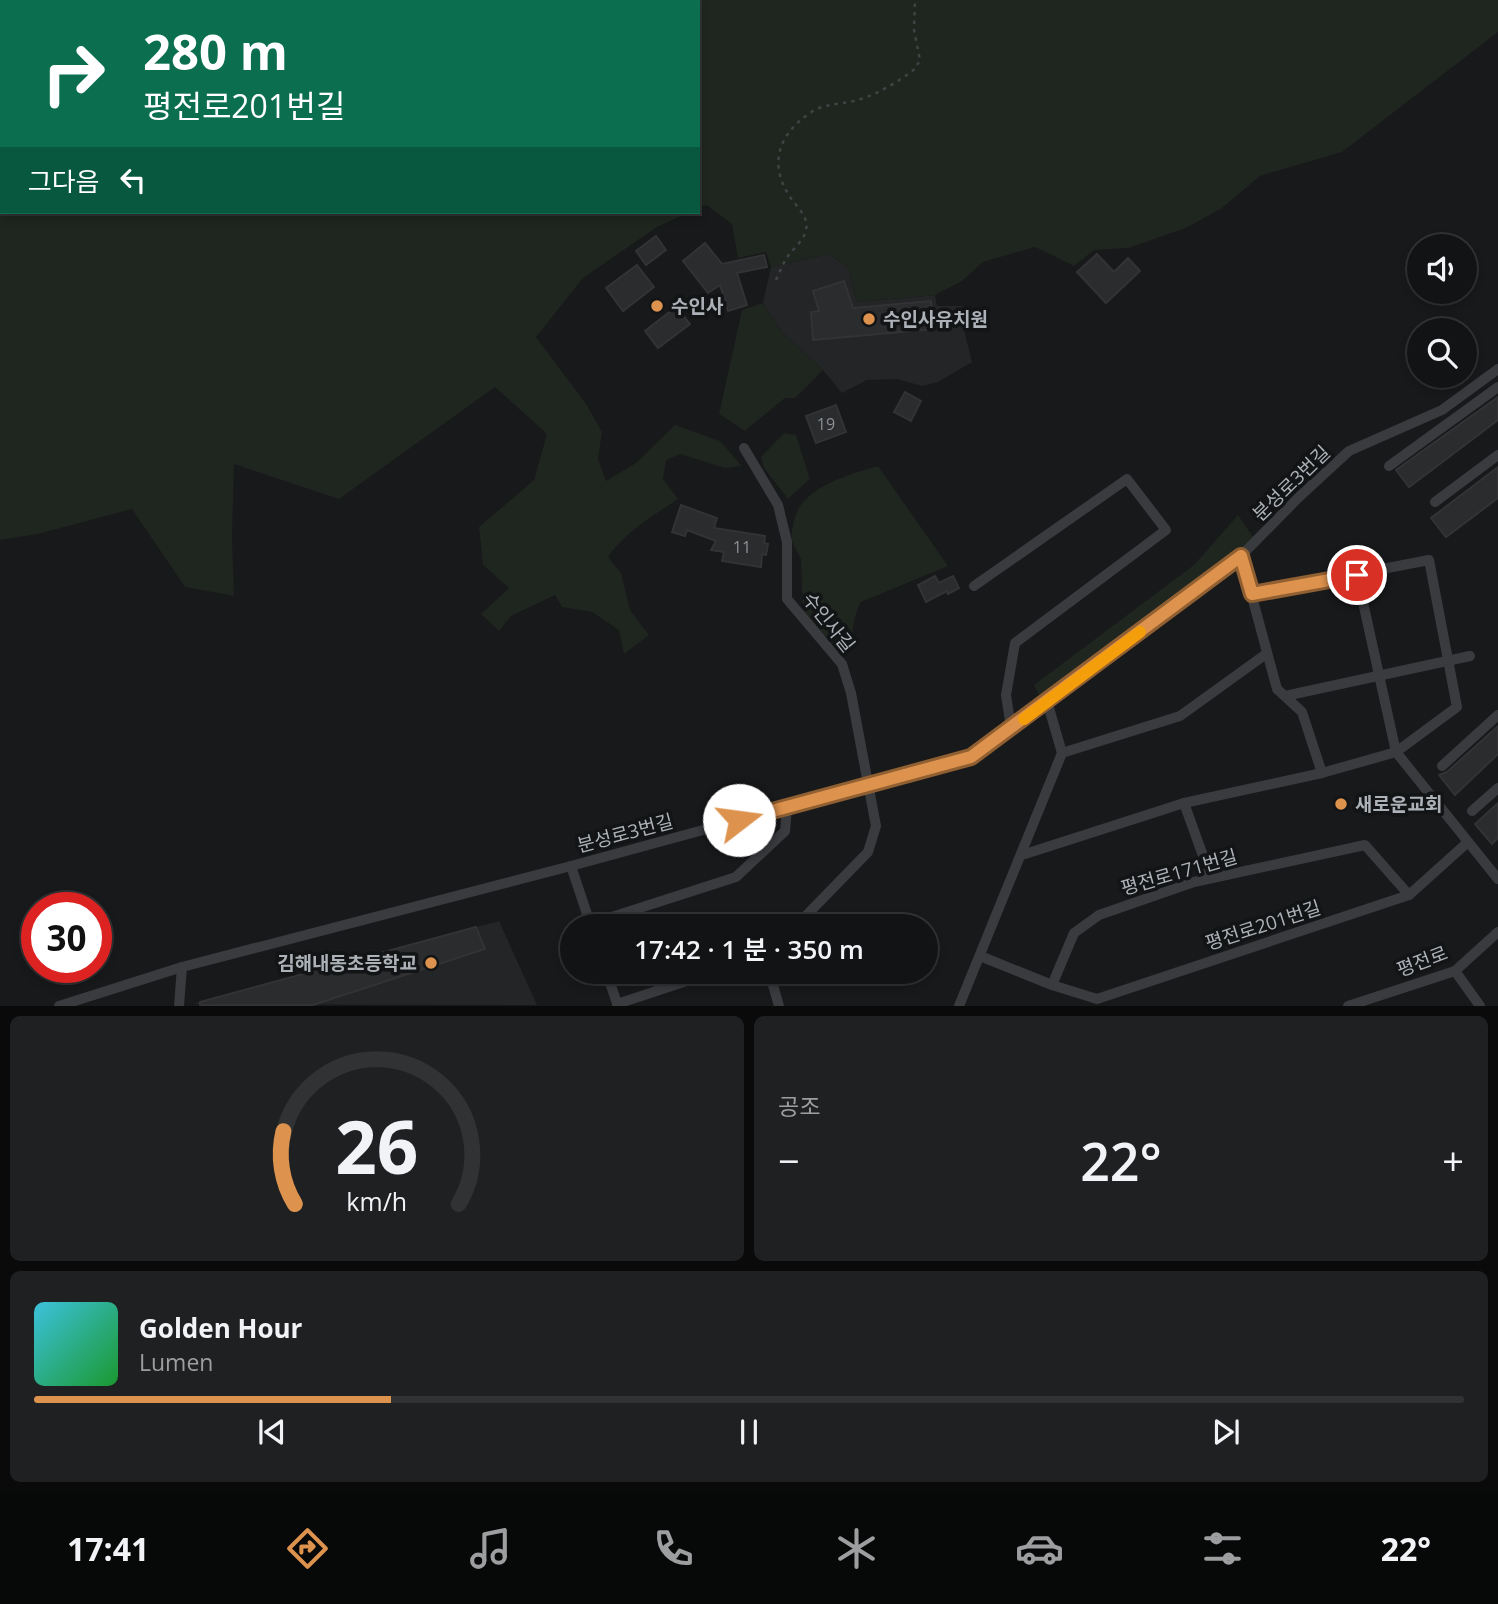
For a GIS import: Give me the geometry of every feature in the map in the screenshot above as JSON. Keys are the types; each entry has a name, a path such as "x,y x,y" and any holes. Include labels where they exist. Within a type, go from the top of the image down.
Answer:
{"street":[{"name":"분성로3번길","path":"59,1006 183,967 571,866 971,757 1241,556 1349,451 1442,410 1498,369"},
{"path":"1389,466 1498,387"},
{"name":"수인사길","path":"744,448 778,505 787,541 787,599 842,664 851,693 876,826 868,852 808,914"},
{"path":"1436,502 1498,455"},
{"path":"974,586 1127,479 1167,530 1015,643 1006,695 1011,728"},
{"path":"1241,556 1277,689 1302,712 1322,773"},
{"path":"1022,855 1184,803 1322,773 1396,752 1457,707 1429,560 1252,594"},
{"path":"1357,575 1396,752 1498,879"},
{"path":"1062,753 1180,716 1266,654"},
{"path":"1284,696 1470,656"},
{"path":"959,1006 1062,753 1047,701"},
{"path":"1442,766 1498,715"},
{"path":"1472,811 1498,788"},
{"path":"1184,803 1211,878"},
{"path":"624,914 736,877 785,831 787,807"},
{"name":"평전로201번길","path":"1052,985 1097,999 1409,895 1468,842"},
{"name":"평전로171번길","path":"1052,985 1074,933 1080,927 1099,915 1211,878 1365,845 1409,895"},
{"path":"571,866 587,914"},
{"name":"평전로","path":"1348,1006 1380,1000 1455,971 1498,932"},
{"path":"980,956 1052,985"},
{"path":"179,1006 183,967"},
{"path":"1455,971 1480,1006"},
{"path":"610,984 617,1005 679,984"},
{"path":"773,984 779,1006"}],"path":[{"path":"776,280 784,261 804,236 807,228 806,218 790,197 782,176 778,156 782,142 795,125 813,111 880,91 915,69 920,60 914,30 915,0"}],"shaded area":[{"path":"700,0 1498,0 1498,32 1342,152 1260,176 1222,208 1186,228 1128,248 1094,250 1074,266 1035,247 983,262 962,281 935,295 857,302 848,268 829,254 771,267 766,252 738,258 732,224 706,205 700,207"},
{"path":"0,214 686,214 657,227 583,278 536,337 586,404 602,432 598,459 606,481 636,463 675,425 720,441 742,466 725,468 680,454 666,460 663,479 678,499 631,532 608,557 621,573 630,610 649,635 624,654 619,630 592,612 562,607 555,595 511,616 499,631 481,614 509,588 483,565 479,527 534,480 547,434 495,387 339,499 234,464 234,596 185,587 132,509 38,534 0,540"},
{"name":"수인사유치원","path":"829,254 848,268 857,302 935,295 937,306 962,306 972,362 938,382 922,386 897,379 867,380 842,393 823,370 782,332 763,303 771,267"},
{"path":"763,303 782,332 823,370 795,398 785,398 745,431 719,414 742,310"},
{"path":"784,433 796,435 810,479 788,499 764,468 761,457"},
{"path":"878,466 948,566 861,602 844,654 803,615 801,559 791,540 793,526 797,512 811,494 856,472"},
{"path":"1238,515 1253,537 1242,552 1040,697 1034,685 1194,565"},
{"name":"김해내동초등학교","path":"499,921 537,1005 193,1004"}],"building":[{"path":"656,236 666,250 646,265 636,251"},
{"path":"705,243 722,264 764,255 767,267 737,273 747,305 728,311 720,285 708,293 683,261"},
{"path":"1097,254 1114,272 1128,258 1140,271 1106,303 1077,272"},
{"path":"637,265 654,287 623,311 606,288"},
{"path":"844,281 853,308 931,301 934,329 813,340 811,312 819,311 813,291"},
{"path":"676,307 690,324 658,348 645,331"},
{"path":"905,392 921,401 911,421 894,412"},
{"path":"1498,397 1498,420 1409,487 1396,470"},
{"path":"836,405 846,432 816,443 806,416"},
{"path":"1498,467 1498,498 1446,537 1431,518"},
{"path":"681,505 717,518 714,528 765,536 764,543 768,544 766,555 762,554 761,567 722,561 724,552 711,550 716,541 687,530 685,536 672,532"},
{"path":"935,576 939,583 953,576 959,588 926,602 918,585"},
{"path":"1498,726 1498,754 1455,795 1439,775 1447,772"},
{"path":"1498,803 1498,838 1492,844 1475,824"},
{"path":"476,927 485,949 313,1005 200,1005 200,1002"}],"slow traffic":[{"path":"1024,719 1140,632"}],"place":[{"name":"수인사","path":"657,306"},
{"name":"수인사유치원","path":"869,319"},
{"name":"새로운교회","path":"1341,804"},
{"name":"김해내동초등학교","path":"431,963"}],"route":[{"path":"739,820 971,757 1241,556 1252,594 1357,575"}]}
